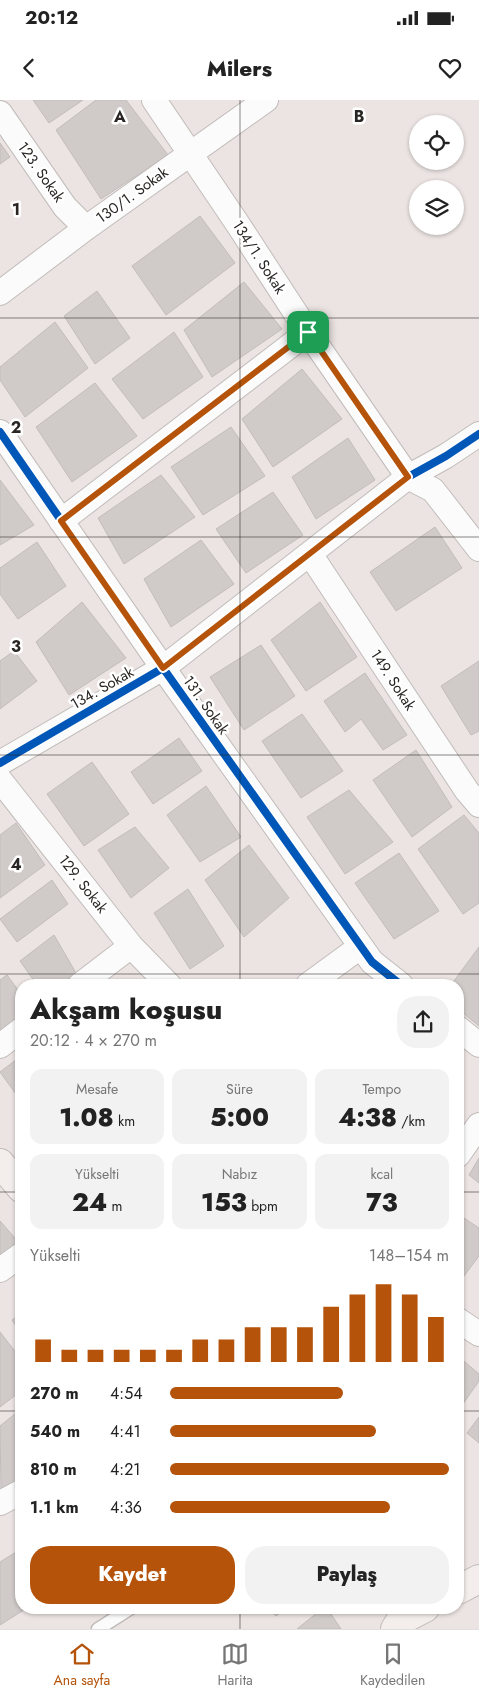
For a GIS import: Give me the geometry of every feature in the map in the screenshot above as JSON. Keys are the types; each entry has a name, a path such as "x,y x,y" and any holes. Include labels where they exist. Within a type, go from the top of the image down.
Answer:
{"main road":[{"path":"0,1162 15,1181"},
{"path":"464,1587 479,1579"},
{"path":"397,1622 414,1614"}],"street":[{"name":"134/1. Sokak","path":"154,100 308,332 408,477 434,490 479,549"},
{"name":"130/1. Sokak","path":"0,293 86,228 266,100"},
{"name":"123. Sokak","path":"0,113 65,206 86,228"},
{"path":"61,521 308,332"},
{"name":"131. Sokak","path":"0,432 163,668 360,947 372,962 393,979"},
{"name":"134. Sokak","path":"0,763 163,668 408,477 446,456 479,434"},
{"name":"149. Sokak","path":"310,554 462,783 479,805"},
{"name":"129. Sokak","path":"0,780 131,946 163,979"},
{"path":"88,979 131,946"},
{"path":"316,979 360,947"},
{"path":"464,1033 479,1045"},
{"path":"0,1046 15,1035"},
{"path":"464,1147 479,1126"},
{"path":"0,1270 15,1259"},
{"path":"464,1324 479,1334"},
{"path":"0,1503 15,1495"}],"lane":[{"path":"98,1629 122,1614"}],"building":[{"path":"33,100 83,100 49,123"},
{"path":"96,100 126,100 168,155 101,199 56,130"},
{"path":"0,143 10,157 0,164"},
{"path":"200,216 235,263 166,315 132,266"},
{"path":"244,282 282,329 212,377 184,330"},
{"path":"97,291 130,338 95,364 64,316"},
{"path":"55,322 88,368 25,417 0,380 0,367"},
{"path":"174,332 203,377 143,419 112,379"},
{"path":"302,369 342,419 273,467 242,419"},
{"path":"95,383 137,436 72,482 36,427"},
{"path":"231,427 265,476 203,515 171,467"},
{"path":"348,438 375,480 316,519 292,477"},
{"path":"161,475 195,517 124,564 98,518"},
{"path":"0,480 34,525 0,545"},
{"path":"273,492 303,535 246,573 216,529"},
{"path":"435,527 462,568 396,611 370,572"},
{"path":"201,540 234,584 171,627 144,579"},
{"path":"37,542 66,586 18,619 0,594 0,568"},
{"path":"82,602 126,658 69,695 36,642"},
{"path":"320,602 357,657 306,691 271,640"},
{"path":"261,645 295,696 244,730 210,677"},
{"path":"14,651 37,681 0,709 0,661"},
{"path":"479,661 479,731 471,735 441,686"},
{"path":"365,673 407,735 383,750 361,719 345,732 324,701"},
{"path":"302,714 343,771 301,798 262,741"},
{"path":"179,738 202,771 153,804 131,772"},
{"path":"416,750 452,807 412,837 373,780"},
{"path":"92,762 129,814 84,846 47,794"},
{"path":"206,786 241,837 200,862 167,815"},
{"path":"349,790 393,842 345,874 307,817"},
{"path":"464,815 479,833 479,903 463,914 418,849"},
{"path":"16,823 45,865 0,898 0,835"},
{"path":"135,827 169,868 131,898 98,850"},
{"path":"249,845 289,898 244,937 205,880"},
{"path":"399,853 439,911 394,939 355,883"},
{"path":"52,880 68,904 17,942 0,919"},
{"path":"188,889 224,946 190,969 154,913"},
{"path":"54,935 76,973 68,979 33,979 20,961"},
{"path":"479,947 479,1026 464,1014 464,979 455,979"},
{"path":"7,975 15,986 15,1021 0,1033 0,980"},
{"path":"15,1061 15,1093 0,1072"},
{"path":"479,1158 479,1183 469,1175"},
{"path":"464,1218 479,1228 479,1256 464,1276"},
{"path":"0,1221 15,1238 15,1250 0,1262"},
{"path":"0,1332 15,1351 15,1396 0,1407"},
{"path":"464,1361 479,1374 479,1381 464,1402"},
{"path":"15,1414 15,1484 1,1492 0,1426"},
{"path":"479,1417 479,1443 467,1433"},
{"path":"15,1553 15,1614 17,1614 0,1625 0,1562"},
{"path":"316,1614 331,1614 341,1629 297,1629"}],"cycle path":[{"path":"0,432 163,668 372,962 393,979"},
{"path":"0,763 163,668 408,477 446,456 479,434"}],"route":[{"path":"308,332 408,477 163,668 61,521 308,332"}]}
